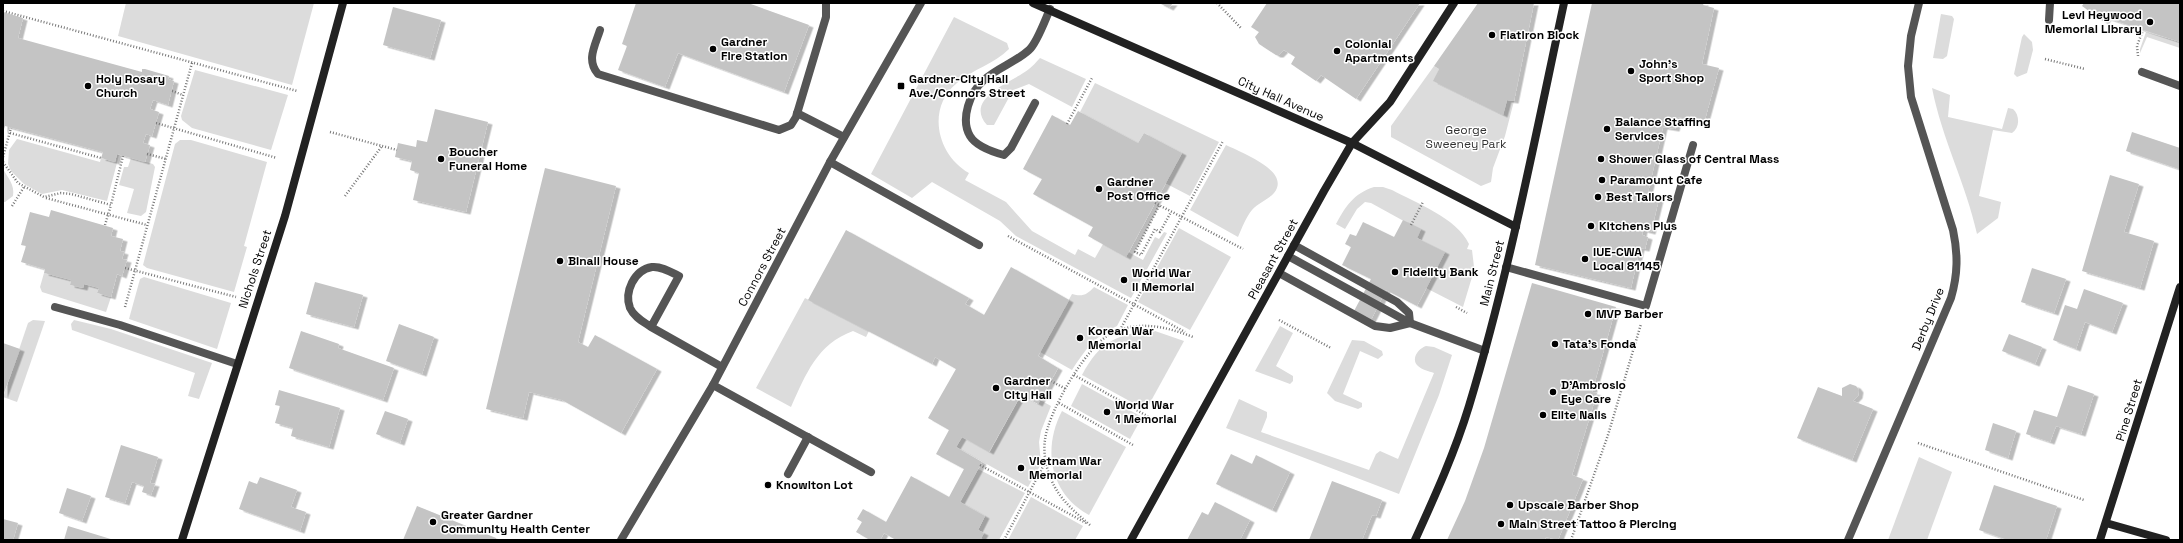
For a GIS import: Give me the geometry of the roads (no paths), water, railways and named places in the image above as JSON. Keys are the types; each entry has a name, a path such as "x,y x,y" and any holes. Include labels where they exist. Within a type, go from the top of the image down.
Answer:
{"street":[{"name":"Nichols Street","path":"182,540 285,216 343,3"},
{"path":"600,30 591,58 592,67 598,74 779,130 791,124 797,113 826,17 826,3"},
{"name":"Connors Street","path":"621,540 713,385 830,162 921,3"},
{"name":"City Hall Avenue","path":"1033,3 1050,9 1352,143 1516,228"},
{"name":"Pleasant Street","path":"1132,540 1294,245 1352,143 1390,102 1454,3"},
{"name":"Main Street","path":"1415,540 1452,453 1469,407 1485,351 1516,228 1564,3"},
{"name":"Derby Drive","path":"1848,540 1951,298 1956,281 1957,250 1953,230 1910,97 1908,66 1911,36 1919,3"},
{"path":"2049,20 2050,3"},
{"path":"1035,103 1011,148 1004,155 994,152 970,136 966,125 967,109 976,89 983,81 1030,49 1050,9"},
{"path":"2142,72 2180,86"},
{"path":"797,113 844,137"},
{"path":"1506,267 1646,306 1694,145"},
{"path":"830,162 979,245"},
{"path":"1294,245 1397,302 1409,313 1410,323"},
{"path":"1288,256 1410,323 1485,351"},
{"path":"651,326 679,276 664,269 652,267 641,272 634,278 629,288 628,298 631,310 637,318 722,367"},
{"path":"1279,273 1375,326 1390,328 1410,323"},
{"name":"Pine Street","path":"2100,540 2180,287"},
{"path":"55,307 120,325 237,364"},
{"path":"713,385 871,472"},
{"path":"788,474 808,437"},
{"path":"2106,523 2166,540"}],"place":[{"name":"Levi Heywood Memorial Library","path":"2150,22"},
{"name":"Flatiron Block","path":"1492,35"},
{"name":"Gardner Fire Station","path":"713,49"},
{"name":"Colonial Apartments","path":"1337,51"},
{"name":"John's Sport Shop","path":"1631,71"},
{"name":"Holy Rosary Church","path":"88,86"},
{"name":"Gardner-City Hall Ave./Connors Street","path":"901,86"},
{"name":"Balance Staffing Services","path":"1607,129"},
{"name":"Boucher Funeral Home","path":"441,159"},
{"name":"Shower Glass of Central Mass","path":"1601,159"},
{"name":"Paramount Cafe","path":"1602,180"},
{"name":"Gardner Post Office","path":"1099,189"},
{"name":"Best Tailors","path":"1598,197"},
{"name":"Kitchens Plus","path":"1591,226"},
{"name":"IUE-CWA Local 81145","path":"1585,259"},
{"name":"Binall House","path":"560,261"},
{"name":"Fidelity Bank","path":"1395,272"},
{"name":"World War II Memorial","path":"1124,280"},
{"name":"MVP Barber","path":"1588,314"},
{"name":"Korean War Memorial","path":"1080,338"},
{"name":"Tata's Fonda","path":"1555,344"},
{"name":"Gardner City Hall","path":"996,388"},
{"name":"D'Ambrosio Eye Care","path":"1553,392"},
{"name":"World War 1 Memorial","path":"1107,412"},
{"name":"Elite Nails","path":"1543,415"},
{"name":"Vietnam War Memorial","path":"1021,468"},
{"name":"Knowlton Lot","path":"768,485"},
{"name":"Upscale Barber Shop","path":"1510,505"},
{"name":"Greater Gardner Community Health Center","path":"433,522"},
{"name":"Main Street Tattoo & Piercing","path":"1501,524"}],"park label":[{"name":"George Sweeney Park","path":"1466,137"}]}
